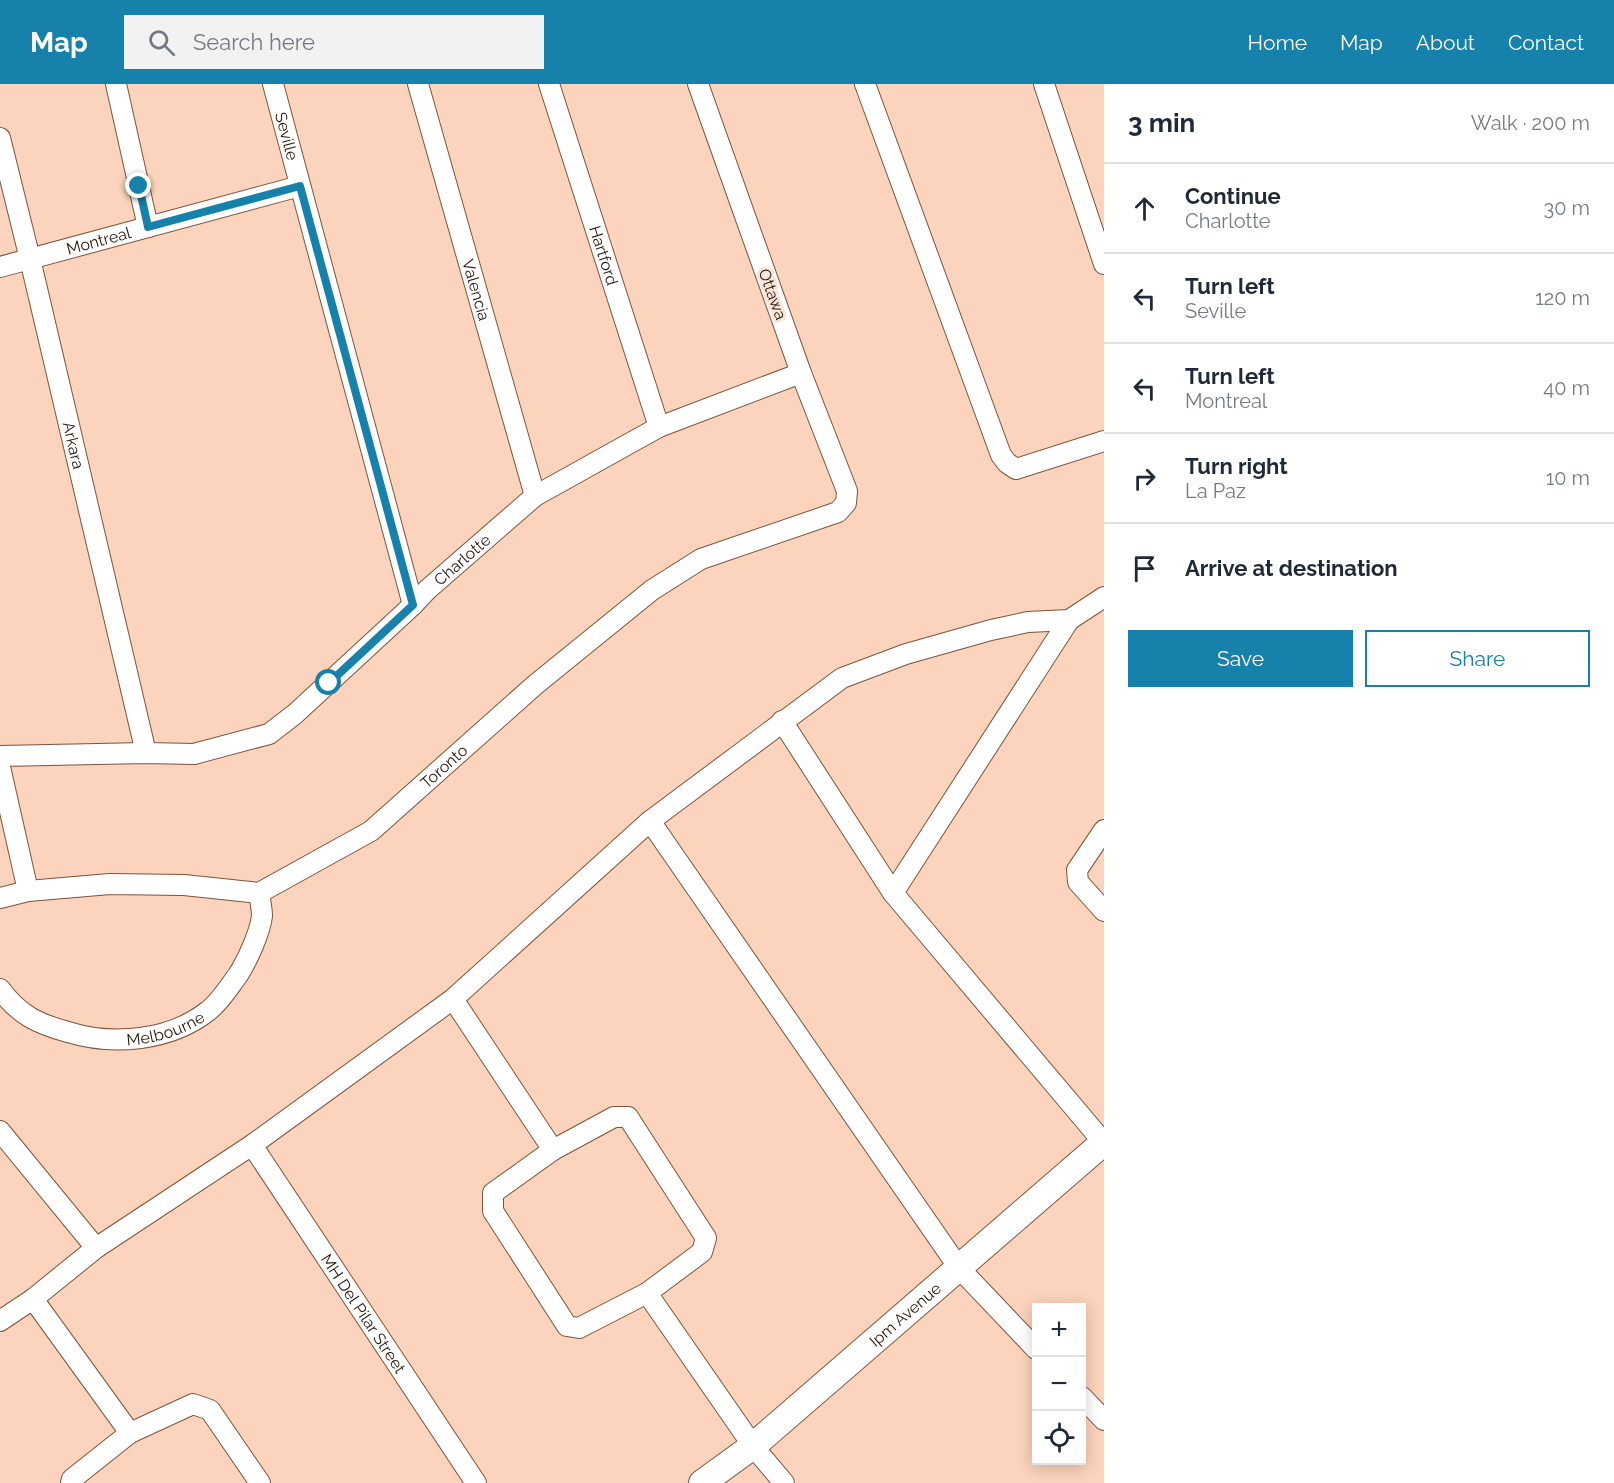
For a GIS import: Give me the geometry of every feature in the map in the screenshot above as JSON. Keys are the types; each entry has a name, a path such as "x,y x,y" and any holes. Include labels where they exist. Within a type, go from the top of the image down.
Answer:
{"street":[{"path":"116,84 148,227"},
{"name":"Seville","path":"273,84 413,605"},
{"name":"Valencia","path":"418,84 535,496"},
{"name":"Hartford","path":"549,84 659,427"},
{"name":"Ottawa","path":"698,84 801,373 847,490 846,503"},
{"path":"865,84 1001,455 1006,463 1016,469 1104,441"},
{"path":"1044,84 1104,264"},
{"name":"Arkara","path":"0,138 146,753"},
{"name":"Montreal","path":"0,267 300,186"},
{"name":"Charlotte","path":"0,756 194,754 269,734 296,714 427,590 535,496 659,427 801,373"},
{"name":"Toronto","path":"259,893 371,831 535,686 652,590 701,559 838,512 846,503"},
{"path":"893,893 1070,620 1104,597"},
{"path":"0,1321 33,1299 96,1248 252,1145 453,999 650,821 842,678 906,654 991,630 1028,622 1070,620"},
{"path":"782,721 893,893 1104,1142"},
{"path":"0,767 28,891"},
{"path":"650,821 959,1268 1032,1345"},
{"path":"1104,830 1077,870 1078,882 1104,911"},
{"path":"0,898 28,891 110,884 184,885 259,893"},
{"name":"Melbourne","path":"0,989 10,1004 26,1016 48,1027 85,1038 110,1041 151,1036 179,1027 209,1010 248,960 262,916 259,893"},
{"path":"453,999 553,1150"},
{"path":"614,1116 628,1117 706,1239 702,1252 647,1293 579,1328 567,1326 493,1211 493,1193 553,1150 614,1116"},
{"path":"0,1131 96,1248"},
{"name":"Ipm Avenue","path":"702,1483 753,1446 1104,1142"},
{"name":"MH Del Pilar Street","path":"252,1145 476,1483"},
{"path":"647,1293 753,1446 784,1483"},
{"path":"33,1299 130,1433"},
{"path":"1086,1401 1104,1420"},
{"path":"71,1483 72,1479 130,1433 193,1404 210,1410 260,1483"}],"route":[{"path":"139,186 148,227 300,186 413,605 329,683"}]}
